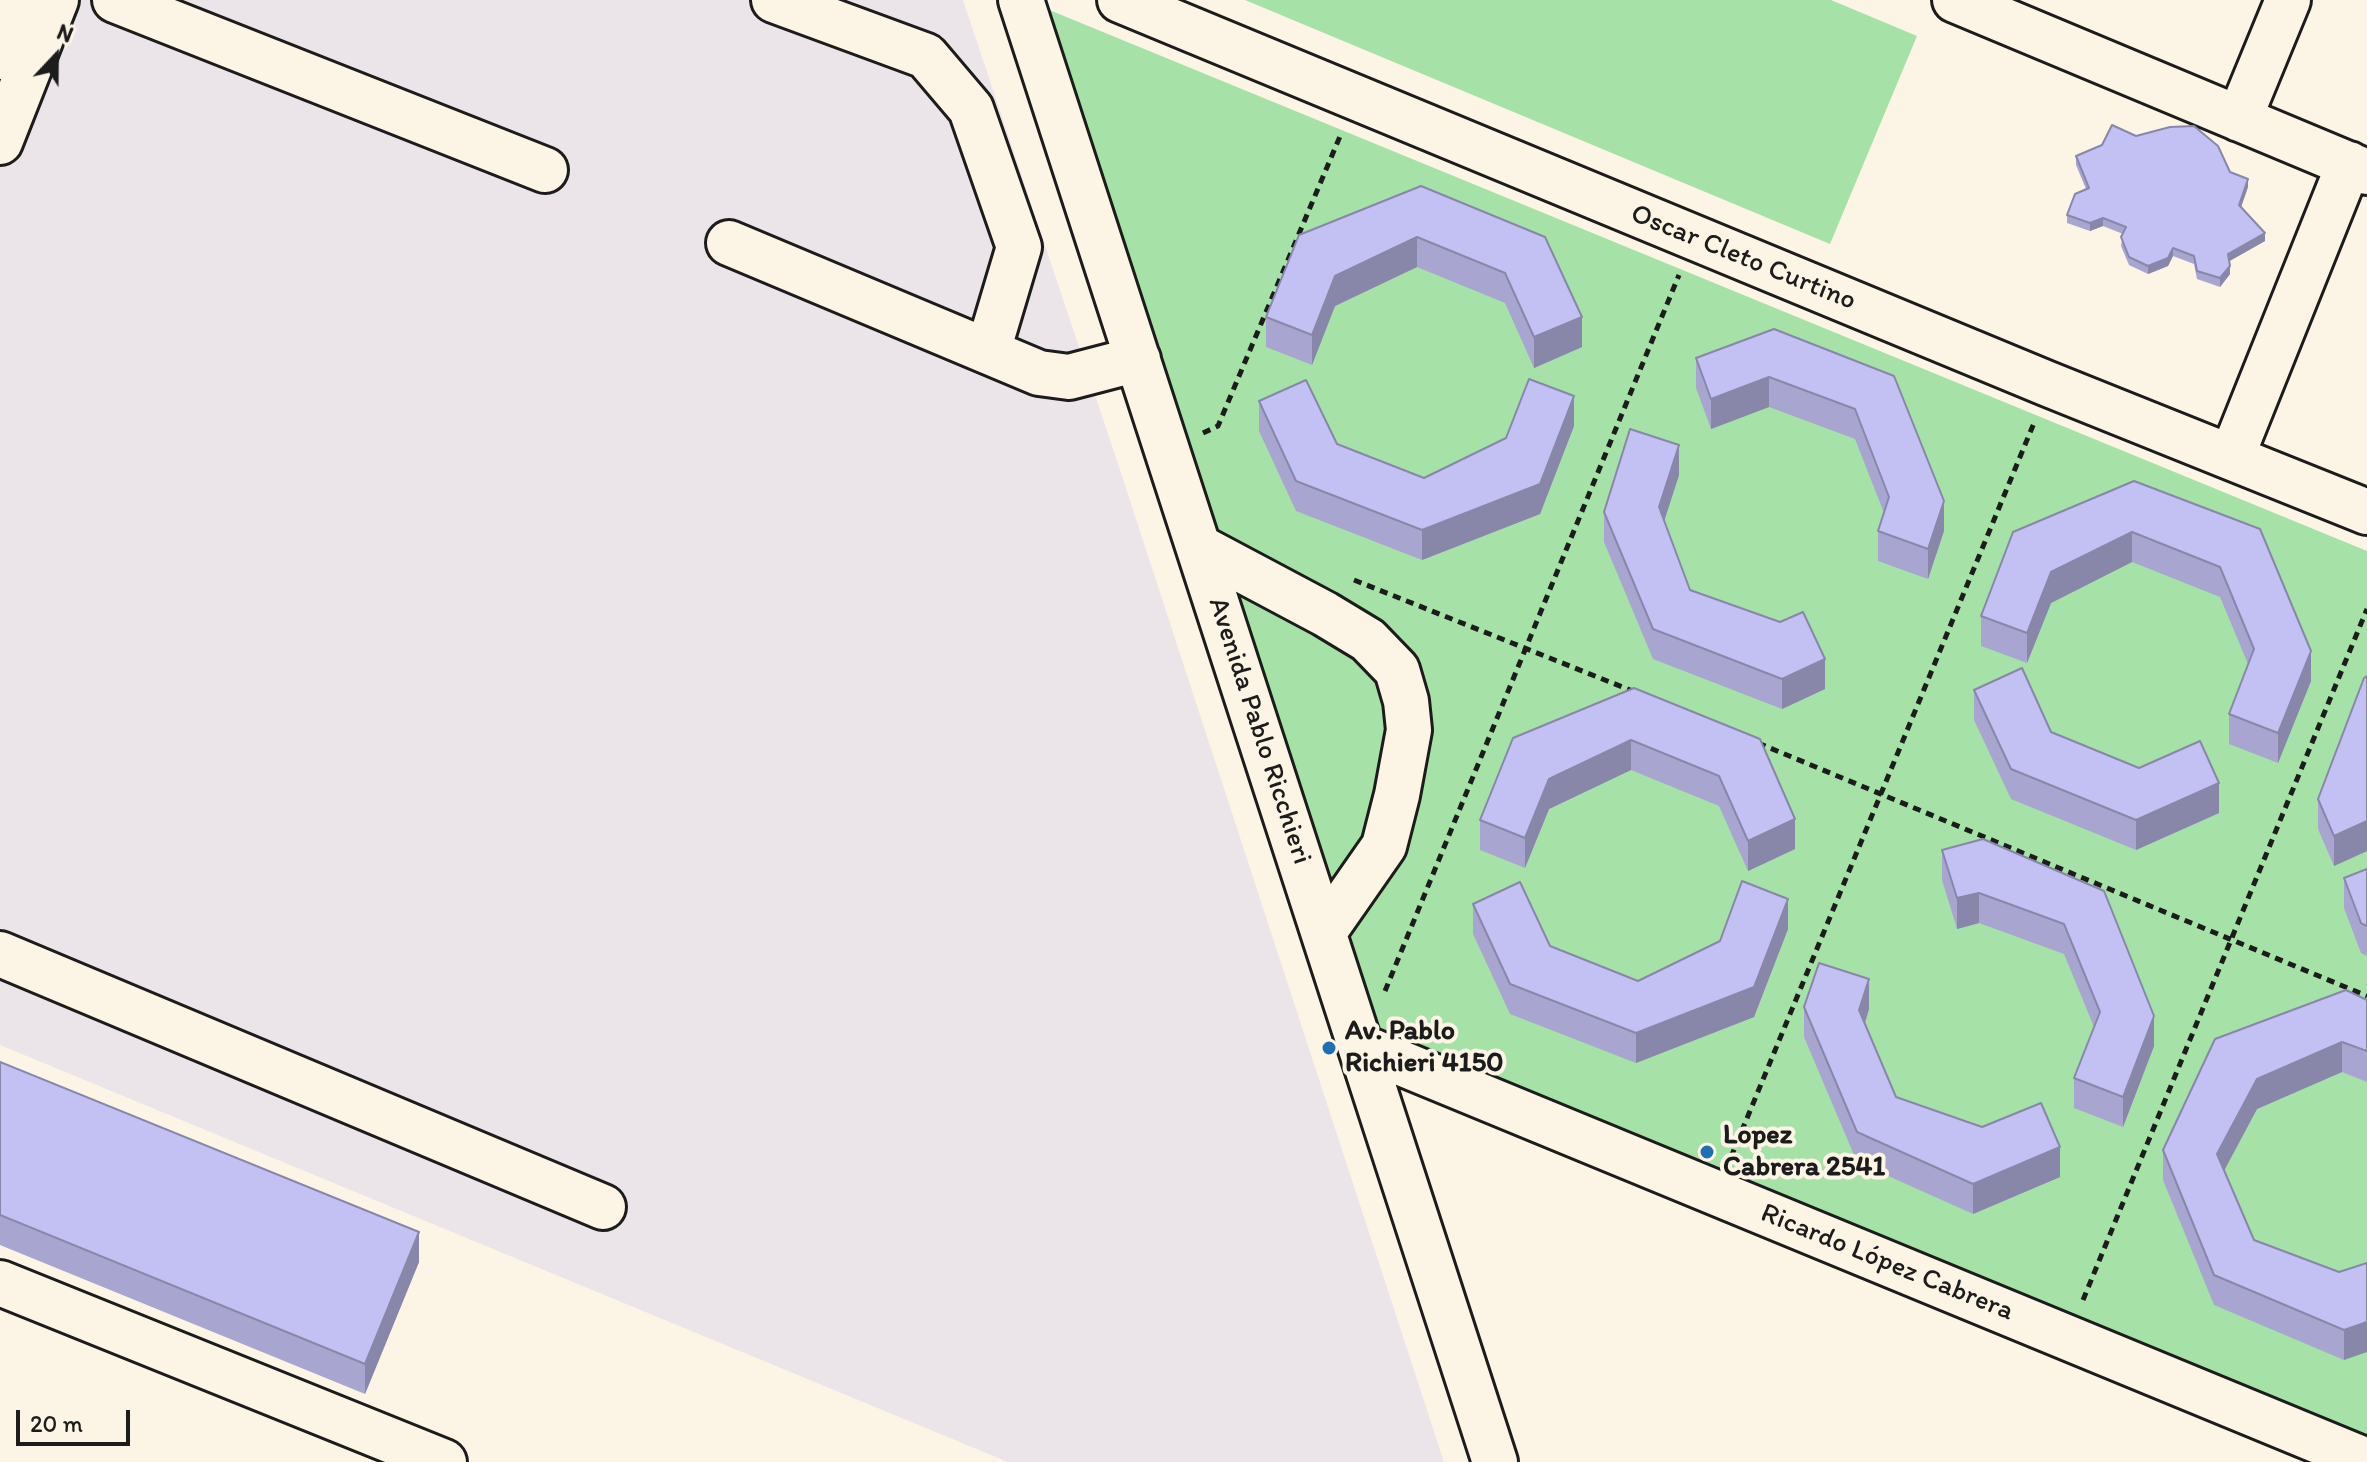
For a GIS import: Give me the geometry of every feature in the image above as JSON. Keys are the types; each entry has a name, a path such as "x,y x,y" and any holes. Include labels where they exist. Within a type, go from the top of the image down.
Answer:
{"street":[{"path":"0,57 23,0"},
{"path":"0,142 56,0"},
{"path":"115,0 545,170"},
{"path":"774,0 926,56 971,109 1019,247 988,351"},
{"name":"Avenida Pablo Ricchieri","path":"1021,0 1495,1462"},
{"name":"Oscar Cleto Curtino","path":"1120,0 2048,384 2367,512"},
{"path":"1955,0 2358,168 2232,456"},
{"path":"2239,119 2288,0"},
{"path":"729,243 1039,373 1069,377 1138,359"},
{"path":"1199,547 1368,640 1397,670 1406,701 1409,730 1384,846 1324,932"},
{"path":"0,954 603,1207"},
{"name":"Ricardo López Cabrera","path":"1362,1047 2367,1461"},
{"path":"0,1283 444,1462"}],"path":[{"path":"1168,450 1218,426 1343,129"},
{"path":"1362,1047 1683,267"},
{"path":"1716,1193 2048,384"},
{"path":"1350,579 1644,696"},
{"path":"2068,1337 2367,609"},
{"path":"1748,739 2367,996"}],"shaded area":[{"path":"0,0 963,0 1444,1462 1008,1462 0,1045"}],"green space":[{"path":"1025,0 2367,551 2367,1461 1362,1047"},
{"path":"1245,0 1831,0 1917,36 1830,244"}],"building":[{"path":"2112,125 2136,136 2170,127 2194,126 2218,146 2230,172 2248,179 2239,205 2265,233 2228,254 2230,266 2220,278 2197,271 2194,256 2173,248 2168,258 2148,266 2129,257 2121,237 2126,227 2103,218 2090,223 2067,215 2075,194 2089,188 2076,156 2102,145"},
{"path":"1421,186 1545,237 1582,317 1534,337 1505,273 1417,237 1335,276 1312,335 1266,317 1299,235"},
{"path":"1774,329 1894,376 1944,501 1928,549 1878,531 1889,497 1855,409 1769,377 1711,399 1696,358"},
{"path":"1529,379 1574,396 1540,484 1422,530 1296,481 1259,401 1306,380 1337,444 1424,478 1506,438"},
{"path":"1630,429 1679,445 1659,507 1690,590 1780,622 1803,612 1825,659 1782,679 1653,629 1604,512"},
{"path":"2134,481 2260,529 2311,651 2278,733 2229,714 2254,649 2220,567 2132,532 2051,572 2027,633 1981,616 2013,532"},
{"path":"2022,668 2051,732 2139,768 2200,741 2219,783 2136,820 2011,769 1974,690"},
{"path":"2367,676 2367,821 2334,836 2318,799"},
{"path":"1634,688 1760,739 1795,819 1748,841 1719,776 1631,740 1549,779 1525,838 1480,820 1513,738"},
{"path":"1983,839 2104,891 2154,1016 2123,1097 2074,1078 2100,1012 2064,924 1979,893 1957,898 1942,850"},
{"path":"2367,869 2367,926 2361,923 2344,878"},
{"path":"1742,881 1788,899 1754,987 1636,1033 1510,984 1473,904 1520,882 1550,946 1638,981 1720,941"},
{"path":"1819,963 1869,979 1859,1010 1896,1097 1982,1127 2041,1103 2060,1147 1973,1184 1857,1132 1804,1007"},
{"path":"2346,990 2367,1000 2367,1051 2342,1042 2257,1079 2217,1154 2254,1240 2339,1272 2367,1263 2367,1322 2344,1330 2214,1275 2163,1150 2215,1039"},
{"path":"0,1062 419,1232 365,1364 0,1215"}],"place":[{"name":"Av. Pablo Richieri 4150","path":"1329,1048"},
{"name":"Lopez Cabrera 2541","path":"1707,1152"}]}
